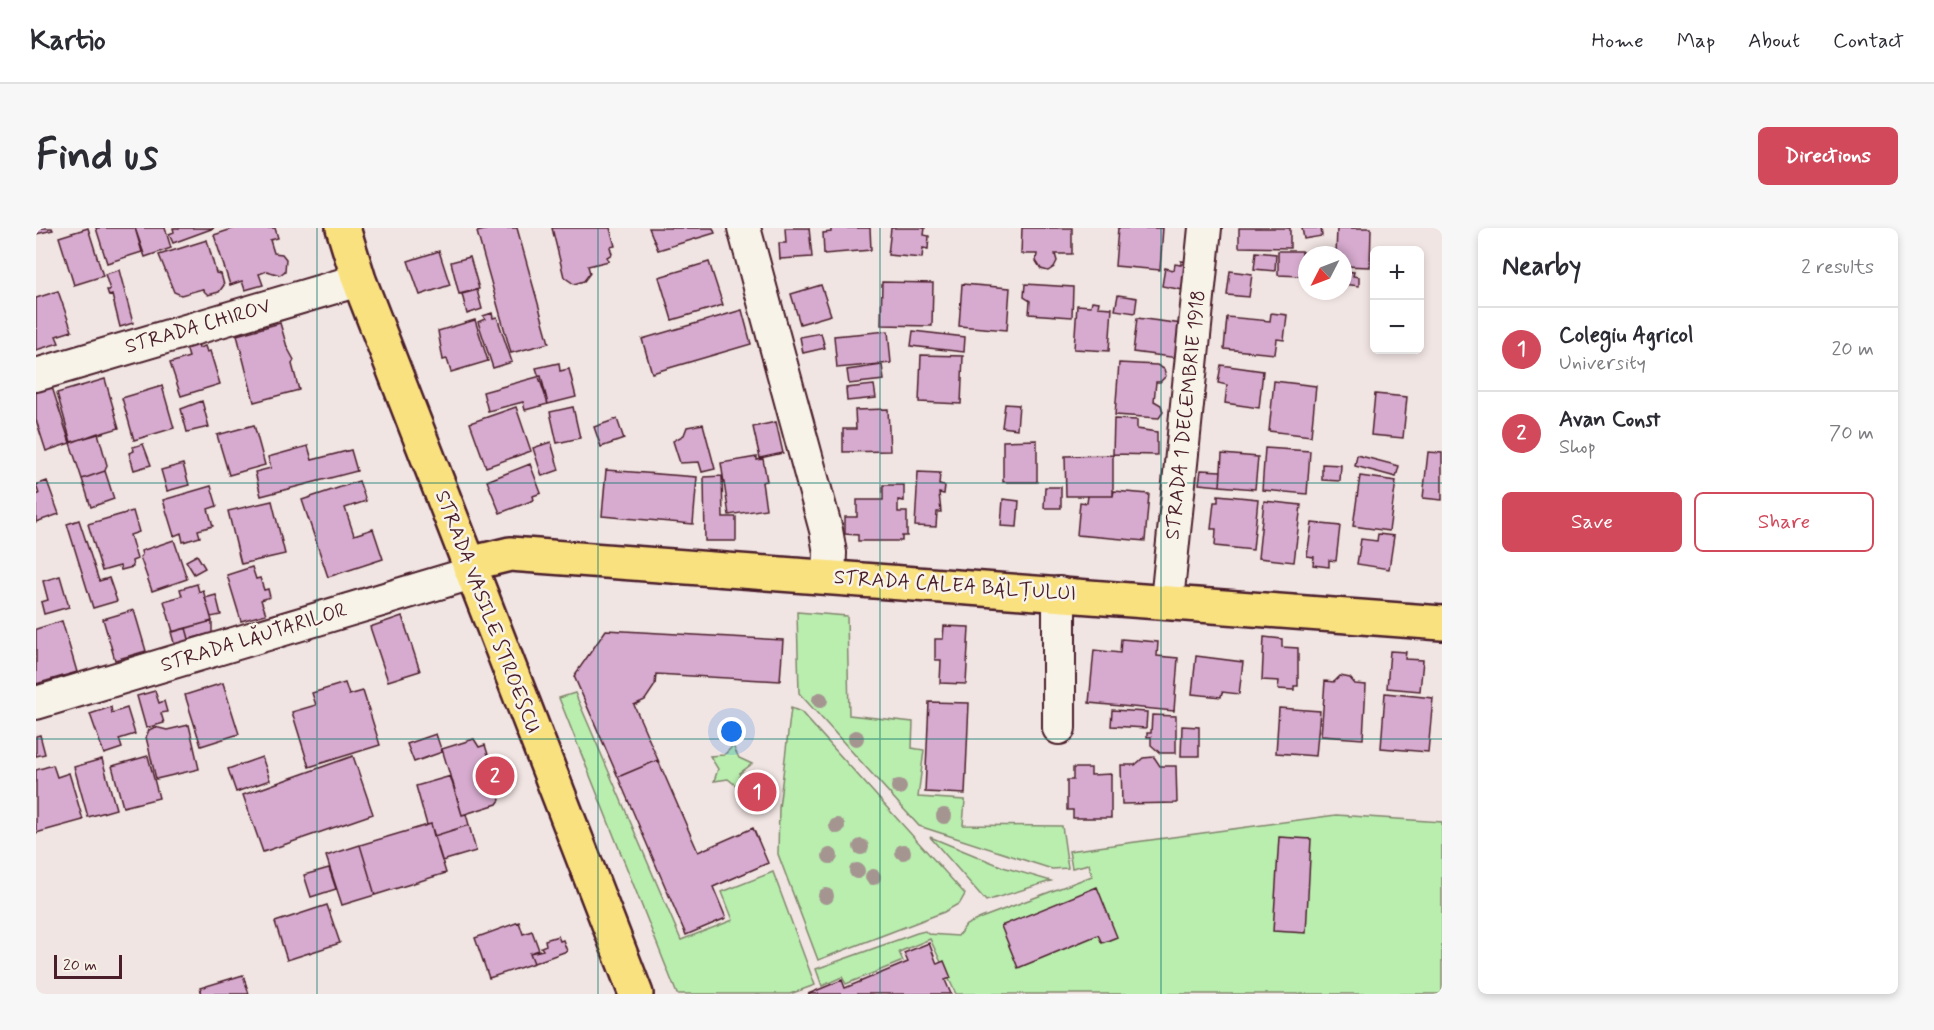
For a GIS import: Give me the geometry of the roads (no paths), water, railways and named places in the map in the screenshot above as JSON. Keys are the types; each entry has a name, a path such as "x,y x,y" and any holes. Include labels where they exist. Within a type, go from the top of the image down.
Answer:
{"main road":[{"name":"STRADA VASILE STROESCU","path":"343,228 359,280 634,993"},
{"name":"STRADA CALEA BĂLȚULUI","path":"470,568 510,554 1442,623"}],"street":[{"path":"744,228 790,388 826,530 830,553 829,577"},
{"name":"STRADA 1 DECEMBRIE 1918","path":"1167,601 1205,228"},
{"name":"STRADA CHIROV","path":"36,375 359,280"},
{"name":"STRADA LĂUTARILOR","path":"36,703 470,568"},
{"path":"1059,593 1059,728"}],"place":[{"name":"Avan Const","path":"495,776"},
{"name":"Colegiu Agricol","path":"757,792"}]}
